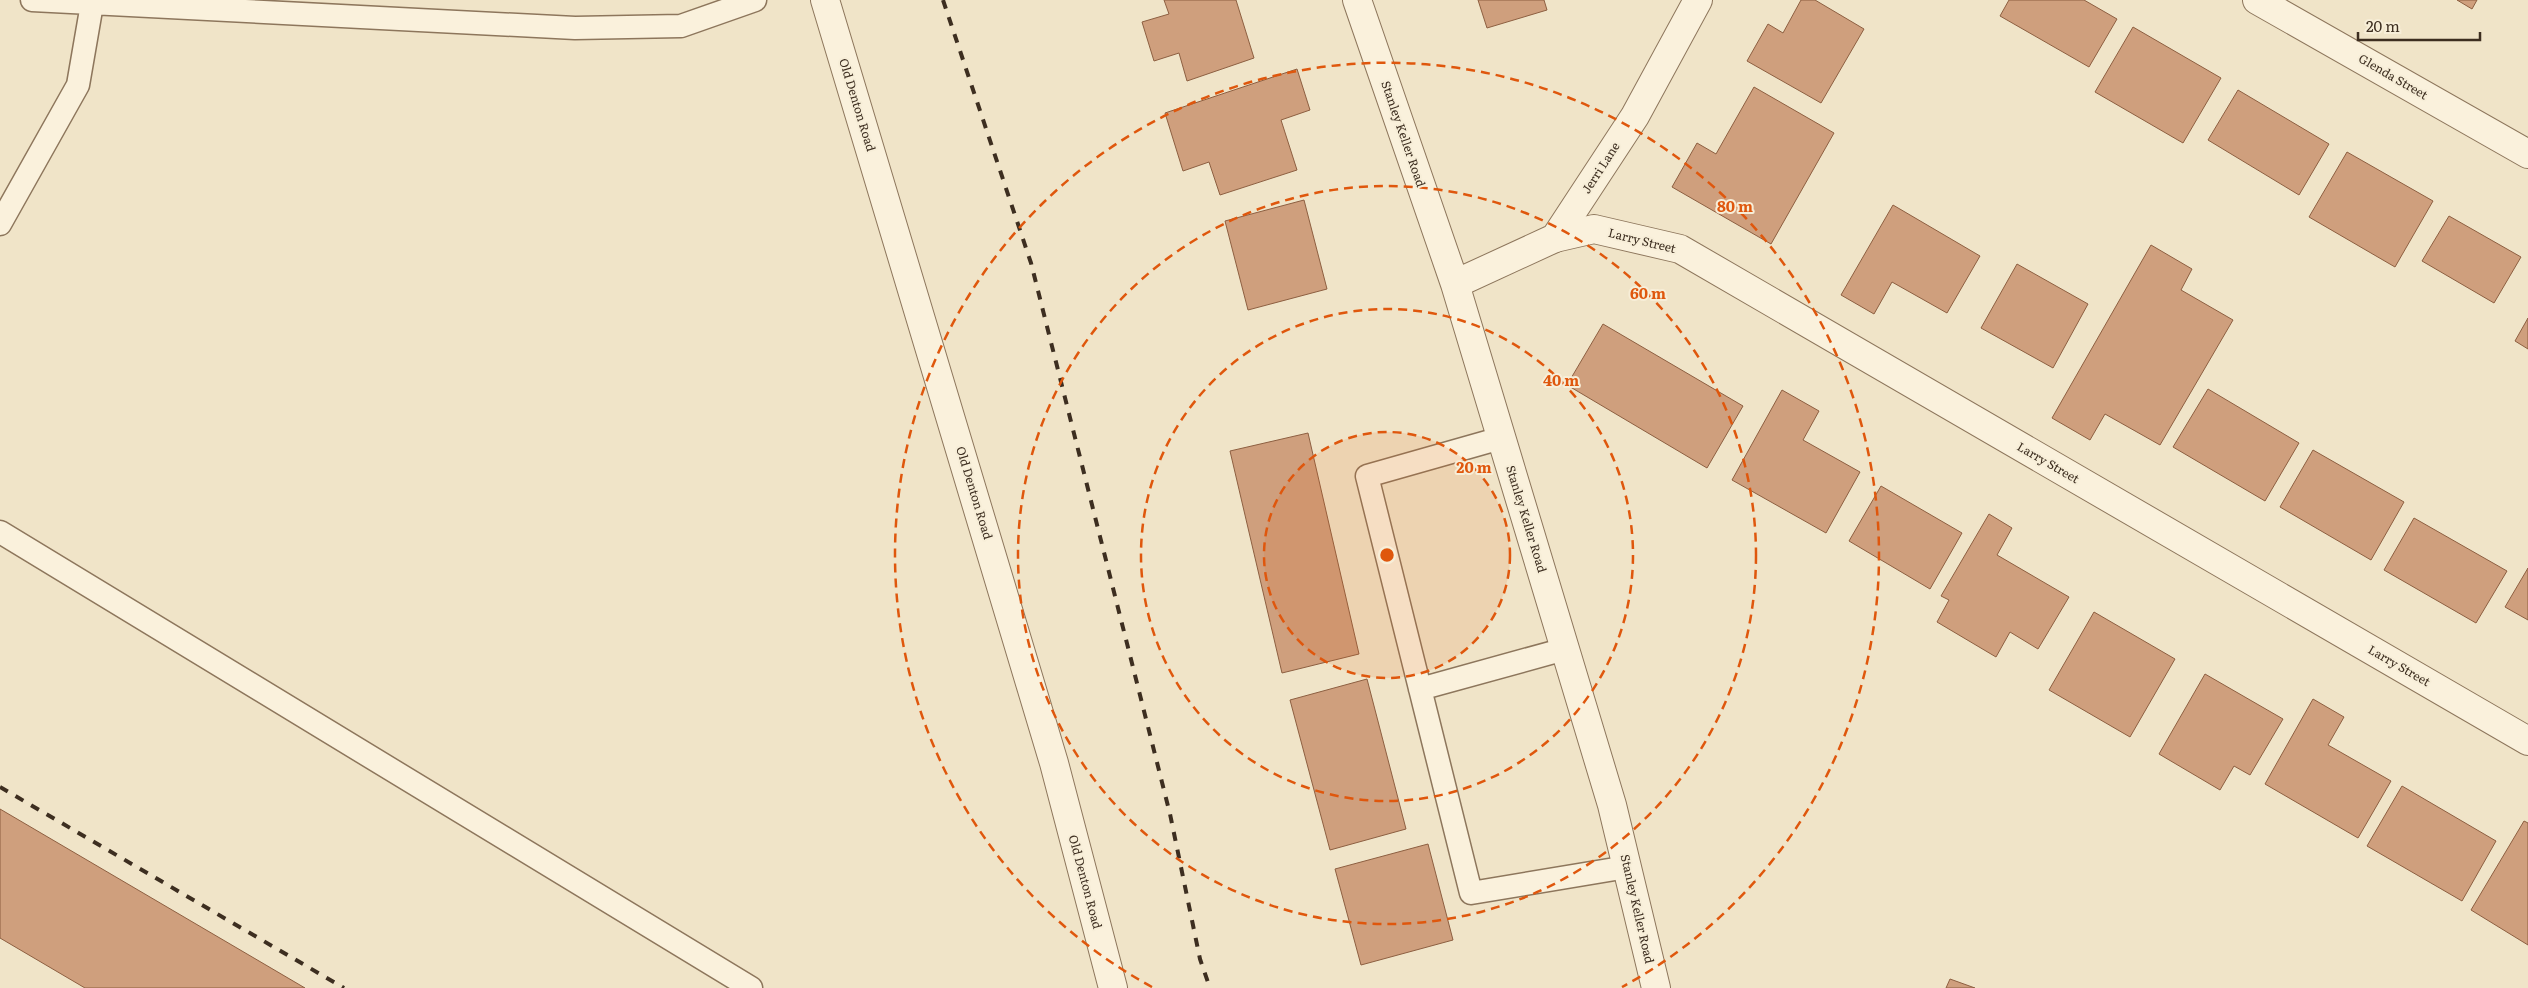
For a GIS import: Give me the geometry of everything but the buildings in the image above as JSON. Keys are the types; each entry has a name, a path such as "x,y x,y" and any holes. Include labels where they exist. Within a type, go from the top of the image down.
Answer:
{"street":[{"name":"Old Denton Road","path":"825,0 1054,763 1112,988"},
{"name":"Stanley Keller Road","path":"1357,0 1455,284 1612,805 1656,988"},
{"name":"Jerri Lane","path":"1555,238 1635,116 1698,0"},
{"name":"Glenda Street","path":"2258,0 2528,154"},
{"name":"Larry Street","path":"1555,238 1594,229 1680,250 2528,741"},
{"path":"1455,284 1555,238"}],"lane":[{"path":"32,0 92,4 276,6 575,28 681,26 755,0"},
{"path":"0,224 78,85 92,4"},
{"path":"1501,438 1367,476 1472,894 1627,867"},
{"path":"0,532 751,988"},
{"path":"1420,688 1565,649"}],"railway":[{"path":"943,0 1031,263 1170,814 1200,959 1210,988"},
{"path":"0,787 344,988"}]}
